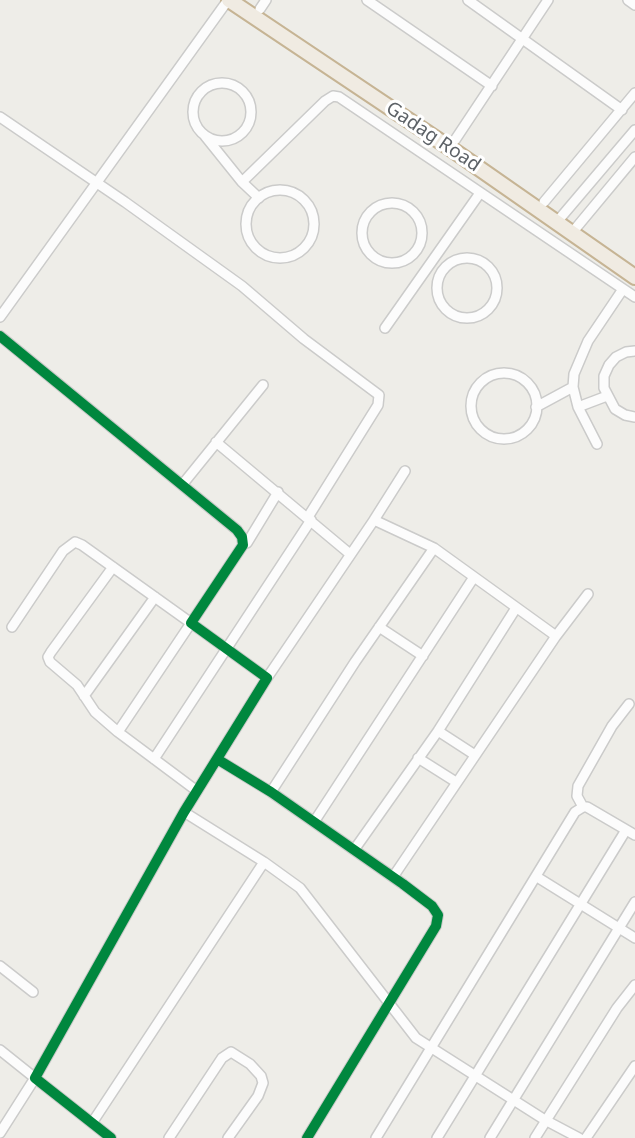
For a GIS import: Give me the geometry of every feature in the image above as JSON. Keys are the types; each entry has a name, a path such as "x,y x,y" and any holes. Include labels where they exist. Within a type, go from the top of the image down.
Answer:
{"highway":[{"name":"Gadag Road","path":"228,0 559,219 635,277"},
{"name":"Gadag Road","path":"246,0 263,5 544,202 559,219"},
{"name":"Gadag Road","path":"574,230 635,266"}],"street":[{"path":"0,317 228,0"},
{"path":"367,0 492,86"},
{"path":"468,0 622,110"},
{"path":"455,140 548,0"},
{"path":"628,0 635,5"},
{"path":"203,134 211,139 225,141 243,132 250,119 251,109 244,93 227,83 212,84 203,89 193,106 193,116 196,126 242,182 259,198"},
{"path":"544,202 635,93"},
{"path":"242,182 332,96 339,97 635,297"},
{"path":"0,117 242,286 304,339 379,395 378,405 309,517 311,520 154,759"},
{"path":"559,219 635,130"},
{"path":"574,230 635,157"},
{"path":"286,191 306,202 314,221 313,233 305,248 284,258 268,256 258,250 250,241 246,229 251,206 259,198 269,192 286,191"},
{"path":"385,328 480,193"},
{"path":"397,203 407,207 421,223 422,240 417,250 405,261 395,263 381,261 372,256 365,248 362,237 366,217 382,204 397,203"},
{"path":"417,250 432,259 441,272"},
{"path":"472,258 482,261 490,268 497,285 492,305 480,316 470,318 456,316 447,311 440,303 437,292 437,281 441,272 457,259 472,258"},
{"path":"597,444 578,407 573,387 574,374 588,341 623,289"},
{"path":"0,336 237,530 242,537 243,545 118,732"},
{"path":"635,351 616,357 604,376 604,388 615,409 635,417"},
{"path":"510,373 530,384 537,407 537,414 528,429 519,436 508,439 492,437 482,431 471,410 476,388 483,380 493,374 510,373"},
{"path":"182,485 263,385"},
{"path":"537,407 573,387"},
{"path":"578,407 607,396"},
{"path":"216,442 351,554"},
{"path":"0,1133 35,1078 184,812 267,678 405,471"},
{"path":"247,543 278,492"},
{"path":"374,520 433,548 556,636"},
{"path":"12,627 69,545 75,542 267,678"},
{"path":"271,792 433,548"},
{"path":"113,567 48,657 54,666 77,685 95,712 197,791"},
{"path":"314,822 474,577"},
{"path":"393,877 556,636 588,594"},
{"path":"84,696 155,597"},
{"path":"354,850 438,731 516,608"},
{"path":"379,627 423,656"},
{"path":"583,807 577,796 578,786 612,726 629,704"},
{"path":"438,731 475,755"},
{"path":"418,758 456,782"},
{"path":"217,759 271,792 393,877 436,911 438,921 307,1138"},
{"path":"376,1138 575,812 583,807 595,810 631,832 581,904 437,1138"},
{"path":"184,812 300,888 416,1038 545,1120 579,1138"},
{"path":"92,1123 264,862"},
{"path":"537,877 635,938"},
{"path":"490,1138 635,902"},
{"path":"0,966 33,992"},
{"path":"535,1138 635,985"},
{"path":"0,1049 111,1138"},
{"path":"169,1138 224,1055 231,1052 250,1064 261,1076 262,1083 258,1096 228,1138"},
{"path":"586,1138 635,1066"}],"cycle path":[{"path":"0,336 237,530 243,545 191,623 267,678 184,812 35,1078 111,1138"},
{"path":"217,759 271,792 403,884 432,906 438,915 436,926 307,1138"}]}
